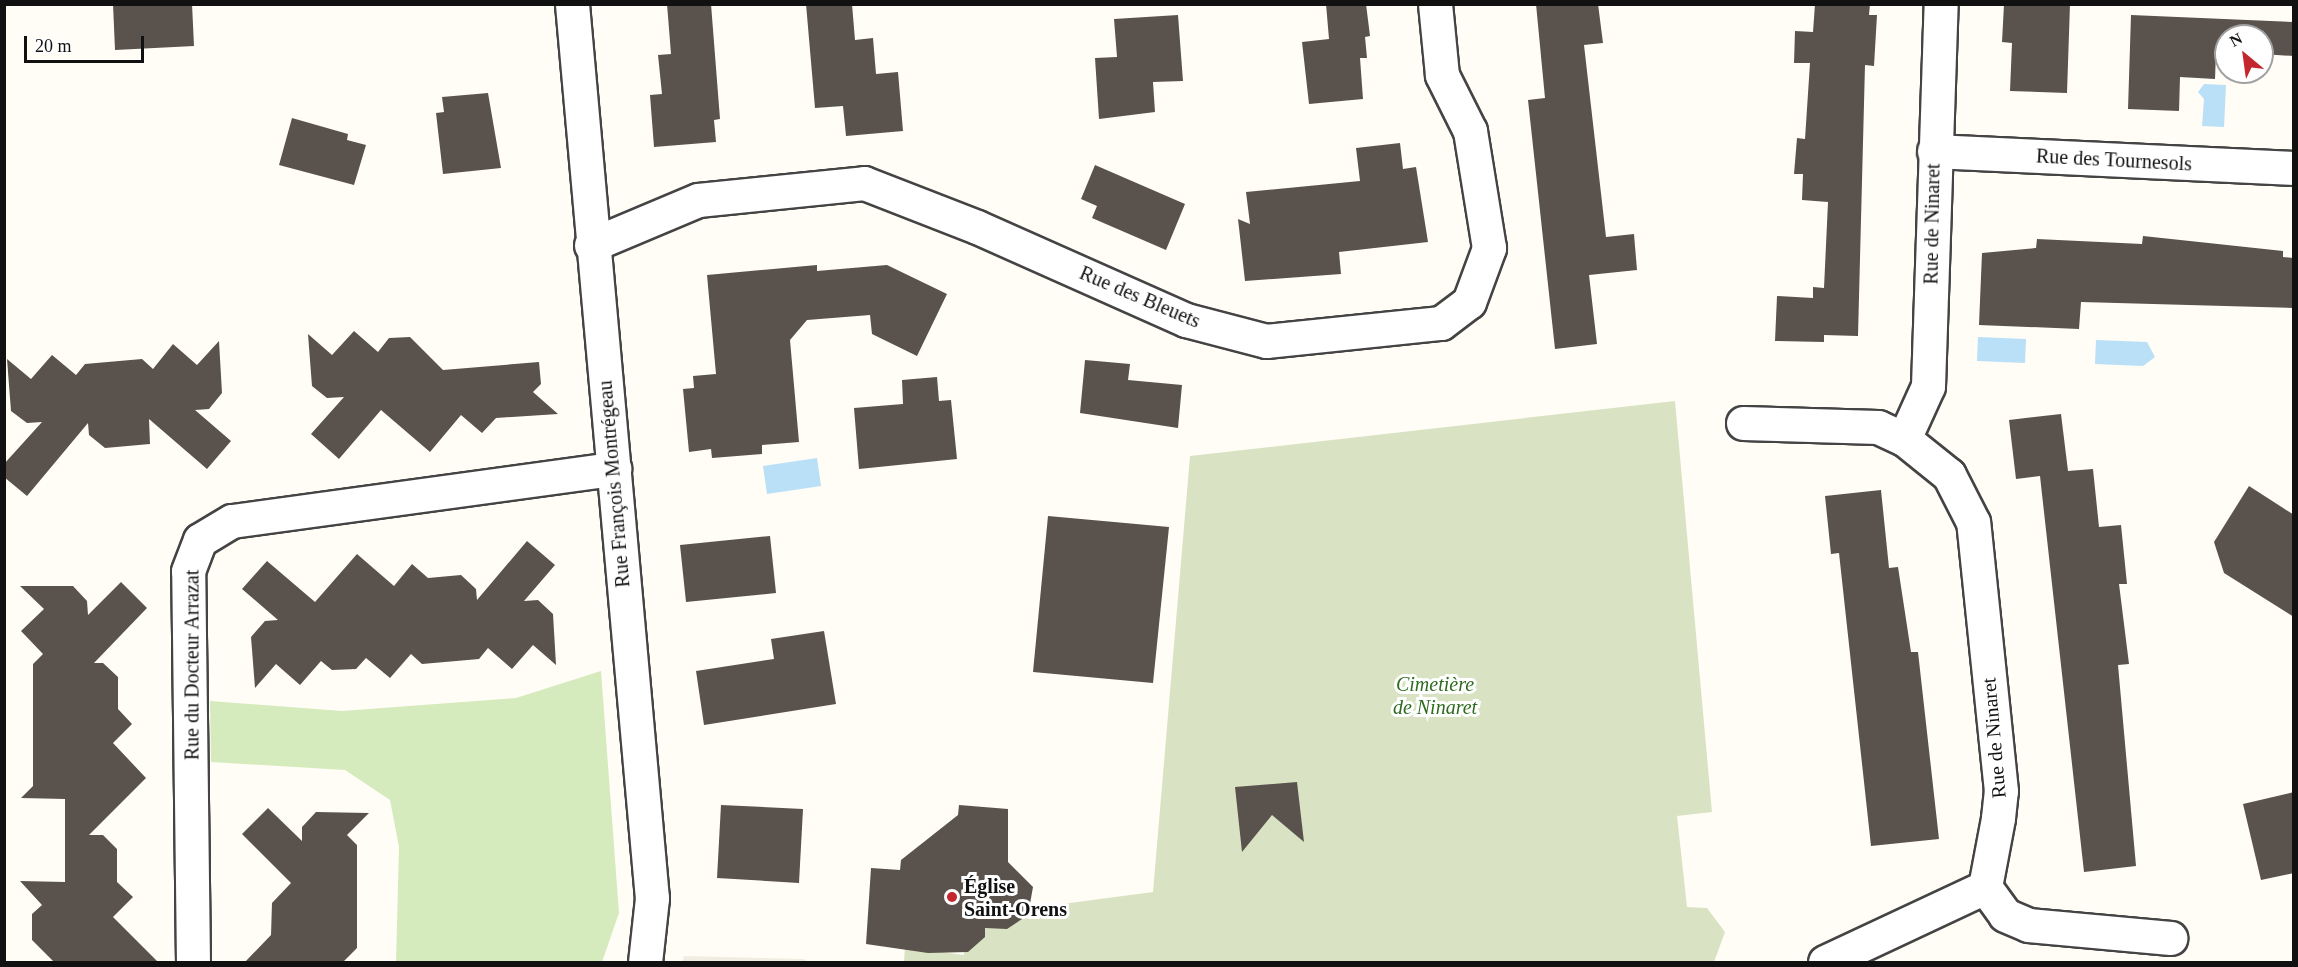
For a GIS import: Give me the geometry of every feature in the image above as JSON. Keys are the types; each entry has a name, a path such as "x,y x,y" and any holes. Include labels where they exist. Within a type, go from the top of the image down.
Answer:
{"street":[{"name":"Rue François Montrégeau","path":"572,4 591,245 614,469 652,898 645,963"},
{"name":"Rue des Bleuets","path":"591,245 698,200 864,183 977,227 1186,320 1266,341 1441,323 1469,302 1489,248 1470,132 1442,75 1435,4"},
{"name":"Rue de Ninaret","path":"1904,439 1928,386 1934,151 1941,4"},
{"name":"Rue des Tournesols","path":"1934,151 2294,168"},
{"name":"Rue de Ninaret","path":"1743,423 1878,427 1904,439 1949,475 1973,522 2001,791 1985,886"},
{"name":"Rue du Docteur Arrazat","path":"193,963 188,571 200,540 232,521 614,469"},
{"path":"1825,963 1985,886 2005,915 2028,925 2170,938"}],"green space":[{"name":"Cimetière de Ninaret","path":"1675,401 1712,812 1677,816 1687,907 1707,908 1725,932 1714,962 904,962 905,947 964,955 964,927 1010,925 1032,908 1153,892 1190,456"},
{"path":"601,671 619,913 602,962 396,962 399,847 390,800 345,770 211,762 210,701 342,711 516,698"}],"shaded area":[{"path":"684,956 804,959 808,962 682,962"}],"water":[{"path":"2204,84 2226,85 2224,127 2202,126 2204,99 2198,92"},
{"path":"1978,337 2026,339 2025,363 1977,361"},
{"path":"2096,340 2147,342 2155,357 2143,366 2095,364"},
{"path":"817,458 821,486 767,494 763,466"}],"building":[{"path":"113,4 192,4 194,46 115,50"},
{"path":"667,4 711,4 720,119 714,120 716,142 654,147 650,95 662,94 658,55 671,54"},
{"path":"806,4 852,4 855,40 873,38 876,74 898,72 903,131 846,136 843,106 815,108"},
{"path":"1326,4 1366,4 1370,36 1365,37 1367,58 1360,58 1363,99 1309,104 1302,42 1329,39"},
{"path":"1536,4 1598,4 1603,43 1584,45 1606,237 1634,234 1637,270 1589,275 1597,344 1555,349 1528,100 1545,98"},
{"path":"1815,4 1870,4 1869,15 1877,15 1874,66 1865,65 1858,336 1824,335 1824,342 1775,341 1777,296 1813,298 1813,287 1824,288 1828,202 1802,200 1803,174 1794,174 1797,138 1805,139 1810,63 1794,63 1795,31 1813,32"},
{"path":"2004,4 2070,4 2067,93 2010,91 2012,43 2002,42"},
{"path":"1178,15 1183,81 1153,82 1155,112 1099,119 1095,58 1117,57 1114,19"},
{"path":"2131,15 2294,22 2294,56 2274,55 2274,24 2214,24 2214,79 2180,77 2179,111 2128,109"},
{"path":"488,93 501,168 443,174 436,113 444,112 442,97"},
{"path":"292,118 348,134 347,140 366,145 354,185 279,165"},
{"path":"1400,143 1403,169 1416,167 1428,242 1339,252 1341,274 1245,281 1238,219 1250,224 1246,192 1360,181 1356,148"},
{"path":"1095,165 1185,204 1166,250 1092,218 1097,206 1081,199"},
{"path":"2143,236 2283,251 2283,257 2294,258 2294,308 2081,302 2079,329 1979,325 1982,253 2036,248 2037,239 2142,244"},
{"path":"817,265 817,271 887,265 947,294 917,356 872,334 870,315 807,320 790,340 799,442 762,445 762,454 712,458 711,449 689,452 683,389 694,388 693,376 716,374 707,275"},
{"path":"354,331 378,352 389,338 410,337 443,370 539,362 541,384 533,392 558,414 496,418 482,433 461,415 430,452 381,410 339,459 311,434 344,397 327,398 312,386 308,334 332,355"},
{"path":"219,341 222,393 209,409 195,410 231,441 207,469 149,419 150,444 105,448 89,435 88,423 27,496 4,477 4,464 42,422 27,423 11,411 7,359 31,379 52,355 76,375 85,364 142,359 153,369 173,344 197,365"},
{"path":"1085,360 1130,364 1128,380 1182,385 1178,428 1080,413"},
{"path":"937,377 939,401 951,400 957,459 859,469 854,408 903,404 902,380"},
{"path":"2061,414 2068,471 2093,469 2099,527 2121,525 2127,584 2119,584 2129,664 2118,665 2136,866 2084,872 2040,476 2016,479 2009,420"},
{"path":"2249,486 2294,515 2294,617 2224,573 2214,542"},
{"path":"1881,490 1889,568 1898,567 1911,652 1918,652 1939,839 1871,846 1839,553 1831,554 1825,496"},
{"path":"1048,516 1169,527 1153,683 1033,672"},
{"path":"770,536 776,593 686,602 680,545"},
{"path":"527,541 555,565 524,601 538,600 553,614 556,665 533,645 512,669 488,648 479,659 422,664 411,654 390,678 366,658 356,669 332,670 321,661 300,685 276,664 255,688 251,637 265,621 278,620 242,589 267,561 315,602 357,554 394,586 412,564 428,578 461,575 476,589 477,600"},
{"path":"121,582 147,608 94,663 103,663 118,677 118,709 132,724 113,743 146,778 89,835 103,835 117,849 117,882 133,897 113,917 159,963 55,963 32,940 32,914 42,905 20,881 65,882 65,799 21,798 33,786 33,664 43,654 21,631 44,609 20,586 73,586 87,601 88,615"},
{"path":"824,631 836,704 704,725 696,671 774,659 771,639"},
{"path":"1297,782 1304,842 1272,815 1242,852 1235,787"},
{"path":"2294,792 2294,873 2261,880 2243,804"},
{"path":"721,805 803,809 799,883 717,878"},
{"name":"Église Saint-Orens","path":"959,805 1008,809 1008,862 1033,887 1028,915 1007,929 985,928 985,937 968,952 928,953 866,944 871,868 900,870 901,860 958,815"},
{"path":"268,808 302,841 302,827 316,812 369,813 347,835 357,845 357,948 342,963 244,963 271,935 272,903 291,883 242,834"}],"place":[{"name":"Église Saint-Orens","path":"952,897"}]}
